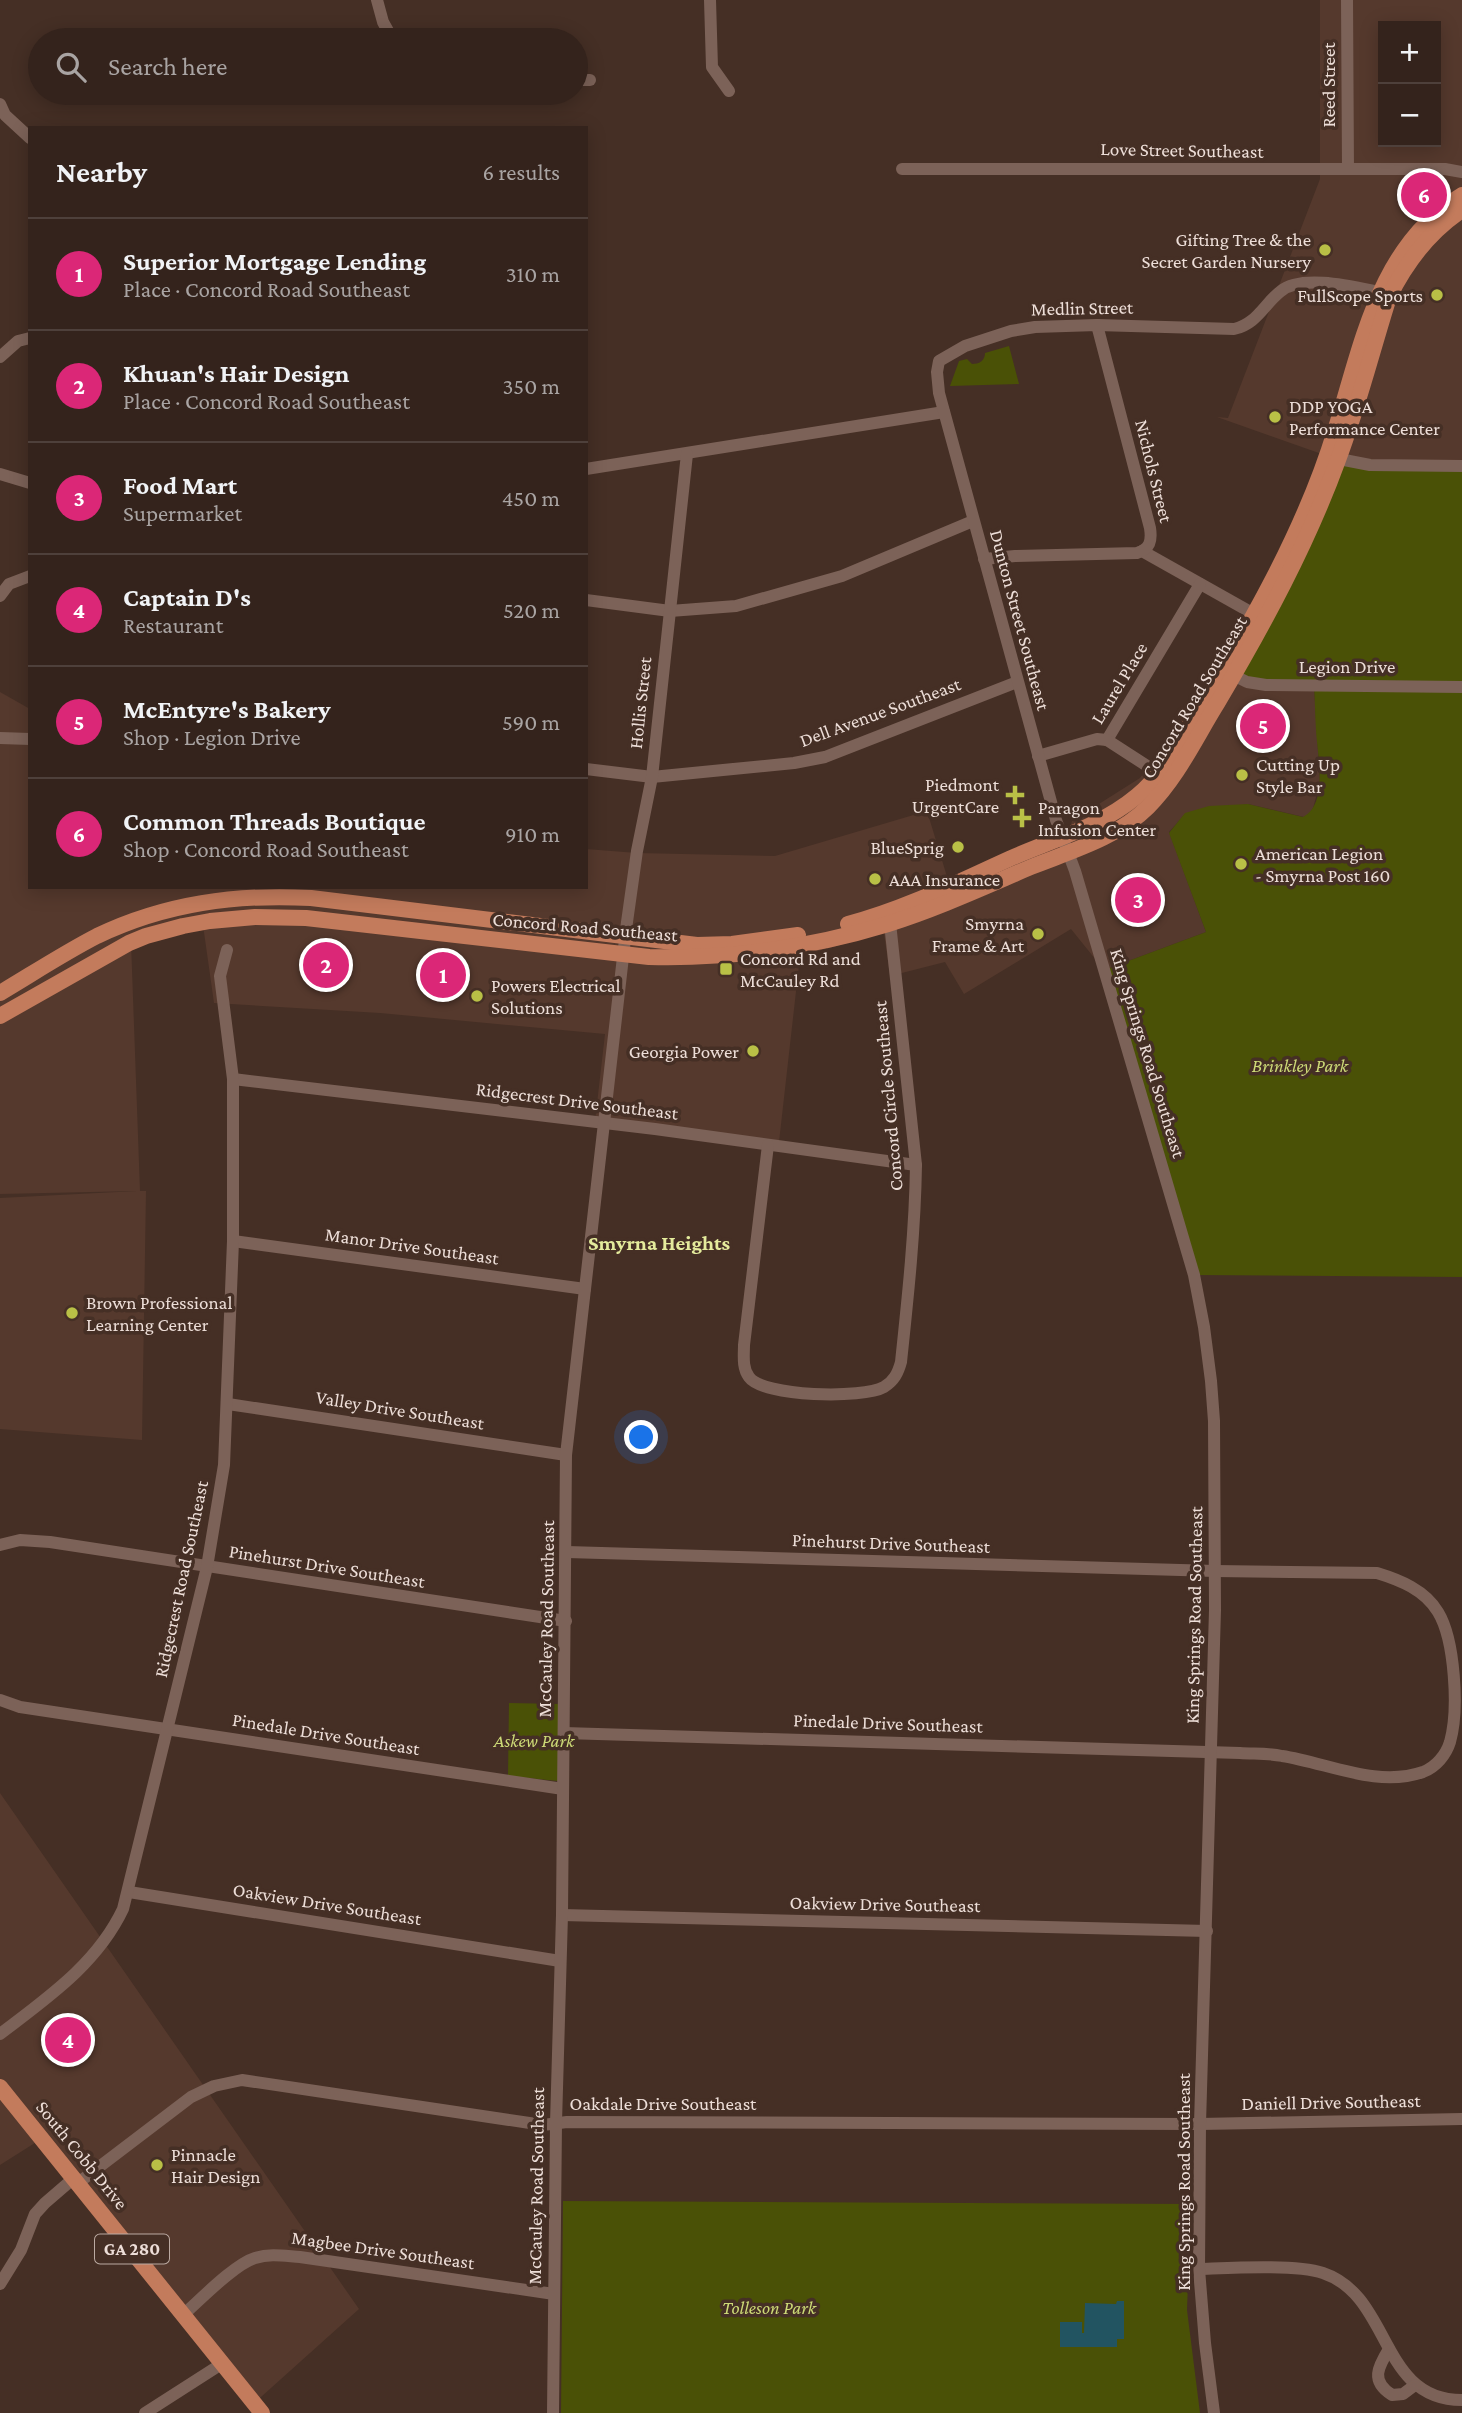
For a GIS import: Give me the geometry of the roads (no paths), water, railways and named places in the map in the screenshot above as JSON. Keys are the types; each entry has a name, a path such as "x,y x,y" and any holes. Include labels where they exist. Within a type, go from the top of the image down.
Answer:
{"main road":[{"name":"Concord Road Southeast","path":"0,1016 129,943 183,926 256,917 306,918 625,955 675,958 767,951 823,941 890,923 1065,844 1139,795 1181,738 1254,614 1316,486 1379,292 1410,243 1429,222 1462,195"},
{"name":"Concord Road Southeast","path":"0,993 94,938 130,922 183,905 237,897 311,898 676,943 714,945 789,937 887,912 1065,844 1101,838 1126,824 1158,796 1182,763 1233,675 1287,578 1339,459 1389,297 1414,256 1432,235 1462,210"},
{"name":"South Cobb Drive","path":"0,2087 262,2413"}],"street":[{"path":"377,0 386,28"},
{"path":"710,0 712,66 729,90"},
{"name":"Reed Street","path":"1347,0 1348,169"},
{"path":"0,104 5,115 28,136"},
{"name":"Love Street Southeast","path":"902,169 1445,169 1462,172"},
{"name":"Medlin Street","path":"944,412 937,372 939,361 965,346 1011,331 1055,325 1234,329 1253,320 1279,292 1298,284 1325,284 1379,292"},
{"name":"Nichols Street","path":"1097,325 1151,535 1151,542 1142,551"},
{"path":"0,357 18,341 28,338"},
{"path":"588,469 944,412"},
{"name":"Dunton Street Southeast","path":"944,412 1017,682 1065,844"},
{"name":"Hollis Street","path":"625,955 637,851 652,777 687,454"},
{"path":"1339,459 1370,465 1462,466"},
{"path":"0,474 28,483"},
{"path":"588,600 670,611 736,606 842,576 973,521"},
{"path":"984,559 1142,551 1254,614"},
{"path":"0,596 9,584 28,577"},
{"name":"Laurel Place","path":"1038,756 1097,739 1107,740 1200,584"},
{"name":"Legion Drive","path":"1233,675 1247,682 1266,685 1462,687"},
{"name":"Dell Avenue Southeast","path":"588,769 652,777 794,763 825,757 1017,682"},
{"path":"0,738 28,739"},
{"name":"Concord Road Southeast","path":"1107,740 1158,772"},
{"name":"King Springs Road Southeast","path":"1065,844 1200,1301 1213,1400 1215,1571 1200,2124 1199,2269 1214,2413"},
{"name":"Concord Circle Southeast","path":"768,1145 744,1360 749,1379 772,1389 833,1394 869,1393 882,1389 899,1372 912,1249 916,1165 890,923"},
{"name":"Ridgecrest Road Southeast","path":"0,2034 63,1985 94,1954 115,1925 129,1892 206,1567 222,1486 228,1404 233,1241 233,1079 220,976 227,950"},
{"name":"McCauley Road Southeast","path":"553,2413 556,2123 564,1789 566,1455 625,955"},
{"name":"Ridgecrest Drive Southeast","path":"233,1079 606,1123 916,1165"},
{"name":"Manor Drive Southeast","path":"233,1241 585,1289"},
{"name":"Valley Drive Southeast","path":"228,1404 566,1455"},
{"name":"Pinehurst Drive Southeast","path":"0,1545 20,1540 50,1542 566,1621"},
{"name":"Pinehurst Drive Southeast","path":"567,1552 1215,1571 1377,1573 1400,1580 1422,1593 1437,1610 1449,1635 1453,1664 1453,1717 1450,1742 1441,1760 1426,1771 1404,1777 1373,1777 1281,1755 1211,1752"},
{"name":"Pinedale Drive Southeast","path":"0,1700 20,1707 564,1789"},
{"name":"Pinedale Drive Southeast","path":"564,1733 1211,1752"},
{"name":"Oakview Drive Southeast","path":"129,1892 560,1961"},
{"name":"Oakview Drive Southeast","path":"562,1915 1207,1931"},
{"name":"Oakdale Drive Southeast","path":"0,2284 21,2250 35,2214 76,2180 191,2097 214,2085 230,2082 269,2083 543,2125 1200,2124"},
{"name":"Daniell Drive Southeast","path":"1200,2124 1462,2119"},
{"name":"Magbee Drive Southeast","path":"184,2314 241,2265 270,2255 300,2257 554,2294"},
{"path":"1199,2269 1300,2269 1323,2273 1346,2285 1362,2301 1398,2367 1415,2385 1435,2396 1462,2400"},
{"path":"1389,2349 1379,2366 1378,2379 1383,2389 1392,2395 1403,2394 1415,2385"},
{"path":"145,2413 223,2363"}],"water":[{"path":"1117,2301 1124,2301 1124,2339 1117,2339 1117,2347 1060,2347 1060,2322 1082,2322 1084,2333 1085,2303 1116,2304"}],"place":[{"name":"Common Threads Boutique","path":"1424,195"},
{"name":"Gifting Tree & the Secret Garden Nursery","path":"1325,250"},
{"name":"FullScope Sports","path":"1437,295"},
{"name":"DDP YOGA Performance Center","path":"1275,417"},
{"name":"McEntyre's Bakery","path":"1263,726"},
{"name":"Cutting Up Style Bar","path":"1242,775"},
{"name":"Piedmont UrgentCare","path":"1015,795"},
{"name":"Paragon Infusion Center","path":"1022,818"},
{"name":"BlueSprig","path":"958,847"},
{"name":"American Legion - Smyrna Post 160","path":"1241,864"},
{"name":"AAA Insurance","path":"875,879"},
{"name":"Food Mart","path":"1138,900"},
{"name":"Smyrna Frame & Art","path":"1038,934"},
{"name":"Khuan's Hair Design","path":"326,965"},
{"name":"Concord Rd and McCauley Rd","path":"726,969"},
{"name":"Superior Mortgage Lending","path":"443,975"},
{"name":"Powers Electrical Solutions","path":"477,996"},
{"name":"Georgia Power","path":"753,1051"},
{"name":"Brown Professional Learning Center","path":"72,1313"},
{"name":"Captain D's","path":"68,2040"},
{"name":"Pinnacle Hair Design","path":"157,2165"}],"district":[{"name":"Smyrna Heights","path":"659,1243"}],"park label":[{"name":"Brinkley Park","path":"1300,1065"},
{"name":"Askew Park","path":"534,1740"},
{"name":"Tolleson Park","path":"769,2307"}]}
